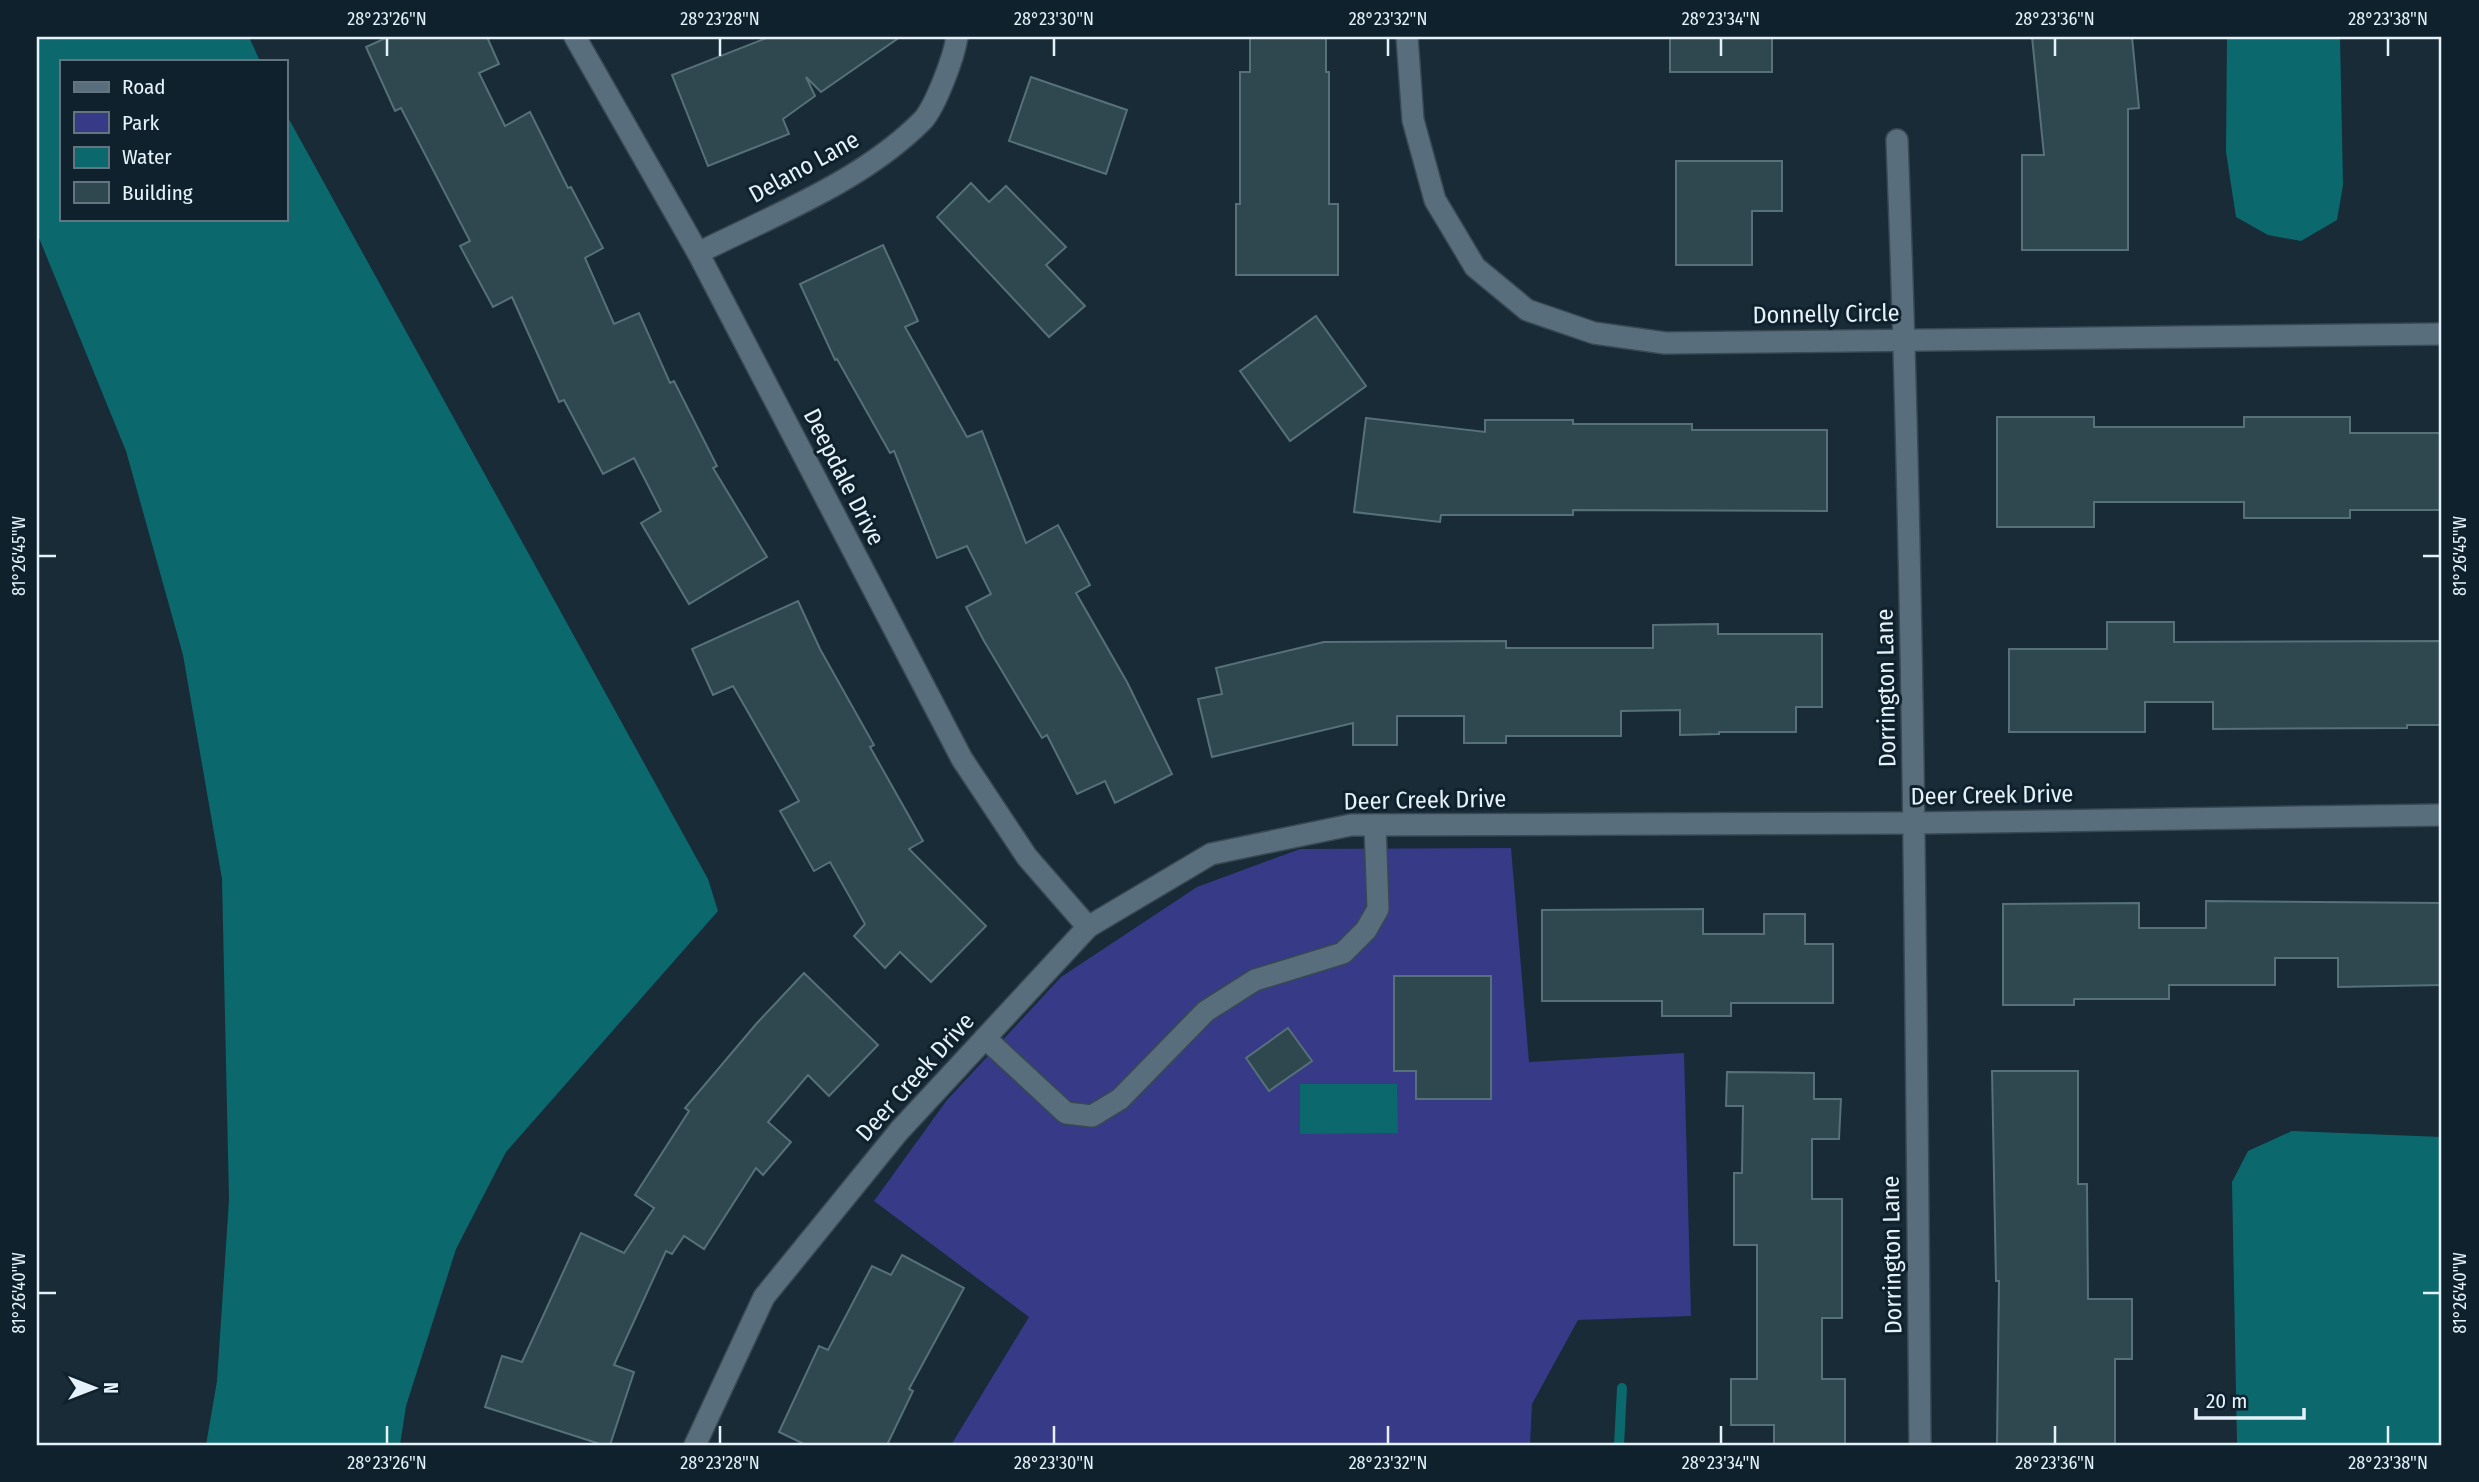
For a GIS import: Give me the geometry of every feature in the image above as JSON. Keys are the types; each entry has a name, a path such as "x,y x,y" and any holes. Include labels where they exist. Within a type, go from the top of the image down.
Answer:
{"street":[{"name":"Deepdale Drive","path":"575,37 698,253 962,760 1027,857 1088,927"},
{"name":"Delano Lane","path":"698,253 860,172 925,118 953,61 957,37"},
{"name":"Donnelly Circle","path":"1407,37 1413,120 1435,200 1475,267 1527,310 1594,333 1665,343 1905,338 2442,334"},
{"name":"Dorrington Lane","path":"1897,140 1905,338 1914,823 1920,1445"},
{"name":"Deer Creek Drive","path":"695,1445 764,1297 899,1130 1088,927 1211,854 1351,825 1914,823 2442,815"},
{"path":"985,1038 1066,1113 1092,1116 1120,1099 1206,1011 1255,980 1343,953 1366,930 1378,909 1375,825"}],"green space":[{"path":"1511,848 1529,1062 1684,1053 1691,1316 1578,1320 1532,1404 1530,1445 951,1445 1029,1317 874,1201 947,1100 1061,977 1197,887 1300,849"}],"water":[{"path":"37,37 249,37 260,60 60,60 60,220 287,220 287,116 708,879 718,911 506,1152 456,1249 406,1406 400,1445 206,1445 217,1381 229,1200 222,879 183,655 126,451 37,233"},
{"path":"2227,37 2340,37 2343,185 2337,220 2301,241 2268,235 2236,217 2226,152"},
{"path":"1300,1084 1397,1084 1398,1133 1300,1134"},
{"path":"2292,1131 2442,1137 2442,1445 2237,1445 2232,1182 2248,1151"}],"building":[{"path":"388,37 487,37 499,64 479,73 505,126 530,112 568,188 571,187 603,248 585,258 614,324 639,313 670,383 674,381 717,466 713,468 767,557 689,604 641,523 661,511 634,458 603,474 564,400 559,402 512,297 493,307 460,246 470,241 401,108 395,111 366,47"},
{"path":"769,37 900,37 821,92 806,77 815,96 783,119 789,134 708,166 672,75"},
{"path":"1250,37 1326,37 1326,72 1329,72 1329,204 1338,204 1338,275 1236,275 1236,204 1240,204 1240,72 1250,72"},
{"path":"1670,37 1772,37 1772,72 1670,72"},
{"path":"2032,37 2132,37 2139,108 2128,109 2128,250 2022,250 2022,155 2044,155"},
{"path":"1031,77 1127,110 1106,174 1009,141"},
{"path":"1676,161 1782,161 1782,211 1752,211 1752,265 1676,265"},
{"path":"971,183 989,202 1006,186 1066,247 1046,265 1085,306 1049,337 937,217"},
{"path":"883,245 918,321 905,327 967,437 982,431 1026,543 1058,525 1090,585 1076,593 1127,682 1172,774 1115,803 1105,781 1077,794 1047,735 1042,738 966,607 991,594 967,546 937,558 894,451 890,453 837,359 835,360 800,284"},
{"path":"1316,316 1366,386 1290,441 1240,371"},
{"path":"1997,417 2094,417 2094,427 2244,427 2244,417 2350,417 2350,433 2442,433 2442,510 2350,510 2350,518 2244,518 2244,502 2094,502 2094,527 1997,527"},
{"path":"1366,418 1485,432 1485,420 1573,420 1573,424 1692,424 1692,430 1827,430 1827,511 1573,510 1573,515 1441,515 1440,522 1354,512"},
{"path":"798,601 820,649 874,745 870,747 923,841 909,849 986,926 931,982 900,952 885,968 854,936 865,924 830,862 814,871 780,811 799,801 733,686 713,695 692,649"},
{"path":"2107,622 2174,622 2174,642 2442,641 2442,725 2407,725 2407,728 2213,729 2213,702 2145,702 2145,732 2009,732 2009,649 2107,649"},
{"path":"1718,624 1718,634 1822,634 1822,707 1796,707 1796,732 1680,735 1680,710 1621,711 1621,736 1506,736 1506,743 1464,743 1464,716 1397,716 1397,745 1353,745 1353,723 1212,757 1198,699 1222,694 1216,668 1324,642 1506,641 1506,648 1653,648 1653,625"},
{"path":"2206,901 2442,903 2442,985 2338,987 2338,958 2275,958 2275,985 2169,985 2169,999 2074,999 2074,1005 2003,1005 2003,904 2139,903 2139,928 2206,928"},
{"path":"1703,909 1703,934 1764,934 1764,914 1805,914 1805,944 1833,944 1833,1003 1731,1003 1731,1016 1662,1016 1662,1001 1542,1001 1542,910"},
{"path":"804,973 878,1045 829,1096 808,1075 768,1122 791,1142 763,1175 756,1168 704,1249 684,1236 672,1254 666,1251 614,1365 634,1372 610,1445 485,1407 502,1356 522,1362 581,1233 624,1253 654,1208 635,1195 689,1111 685,1108 757,1023"},
{"path":"1394,976 1491,976 1491,1099 1416,1099 1416,1071 1394,1071"},
{"path":"1288,1028 1312,1061 1269,1091 1246,1058"},
{"path":"1992,1071 2078,1071 2078,1184 2087,1184 2088,1299 2132,1299 2132,1359 2115,1359 2115,1445 1997,1445 1999,1281 1996,1281"},
{"path":"1727,1072 1814,1073 1814,1099 1841,1099 1839,1139 1812,1139 1812,1199 1842,1199 1842,1318 1822,1318 1822,1379 1845,1379 1845,1445 1774,1445 1774,1425 1731,1425 1731,1379 1757,1379 1757,1245 1734,1245 1734,1173 1742,1173 1743,1106 1726,1106"},
{"path":"902,1255 964,1288 909,1389 913,1391 887,1445 806,1445 779,1432 819,1346 828,1350 872,1266 891,1275"}],"waterway":[{"path":"1619,1445 1622,1388"}]}
